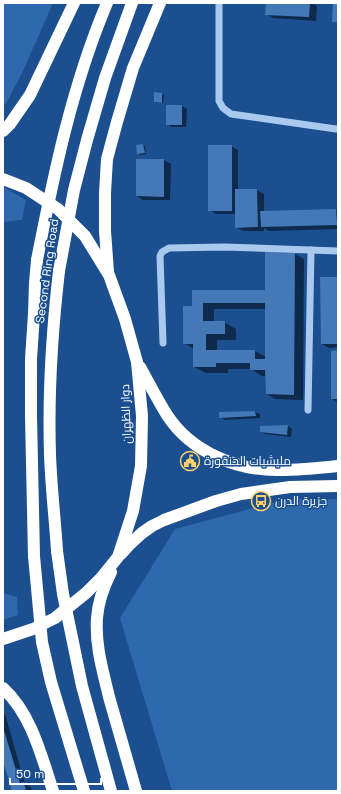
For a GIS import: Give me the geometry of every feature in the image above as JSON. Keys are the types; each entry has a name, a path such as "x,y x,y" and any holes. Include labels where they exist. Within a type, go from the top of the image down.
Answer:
{"highway":[{"path":"3,131 10,124 30,95 74,3"},
{"name":"Second Ring Road","path":"84,791 51,682 42,642 34,556 31,359 37,260 51,189 70,108 96,28 107,3"},
{"name":"Second Ring Road","path":"111,791 82,686 63,594 57,551 50,455 50,396 54,316 59,272 74,190 86,140 105,78 132,3"},
{"path":"108,275 104,193 107,159 116,122 133,68 160,3"},
{"name":"دوار الظهران","path":"3,179 26,188 58,209 85,236 108,275 125,319 137,362 142,416 141,466 133,511 118,557 91,588 55,618 3,639"},
{"path":"137,362 167,416 192,442 210,454 230,463 257,469 279,470 338,466"},
{"path":"136,791 115,719 99,656 97,630 99,604 106,582 118,557 142,533 152,526 164,520 216,501 241,494 290,487 338,486"},
{"path":"3,688 23,713 35,736 52,791"}],"street":[{"path":"219,3 219,101 223,108 231,114 336,129"},
{"path":"163,343 160,256 165,249 224,247 338,251"},
{"path":"308,410 311,250"}],"shaded area":[{"path":"3,3 53,3 23,71 7,102 3,106"},
{"path":"3,187 26,200 22,220 3,222"},
{"path":"287,499 338,499 338,791 172,791 120,618 175,529"},
{"path":"3,593 17,597 18,615 3,620"}],"building":[{"path":"266,3 310,3 309,17 265,15"},
{"path":"333,3 338,3 338,22 332,22"},
{"path":"154,92 162,93 162,103 154,102"},
{"path":"166,105 182,105 182,125 166,125"},
{"path":"143,144 145,153 137,154 136,145"},
{"path":"208,145 232,145 232,211 208,211"},
{"path":"136,159 164,159 164,197 136,196"},
{"path":"235,189 257,189 258,227 235,228"},
{"path":"336,209 337,225 261,227 260,211"},
{"path":"265,252 295,253 294,395 266,394 265,370 250,370 250,363 216,363 216,367 193,367 193,344 183,344 183,306 192,306 192,290 265,290","holes":["203,303 265,303 265,359 255,359 255,350 206,350 206,334 225,334 225,321 203,321"]},
{"path":"320,277 338,277 338,344 321,344"},
{"path":"338,350 338,399 331,399 331,351"},
{"path":"255,411 256,416 219,418 219,412"},
{"path":"288,425 287,435 260,432 260,426"},
{"path":"3,727 20,783 24,782 26,791 12,791 3,761"}],"place":[{"name":"مليشيات الحنقورة","path":"190,461"},
{"name":"جزيرة الدرن","path":"261,501"}]}
